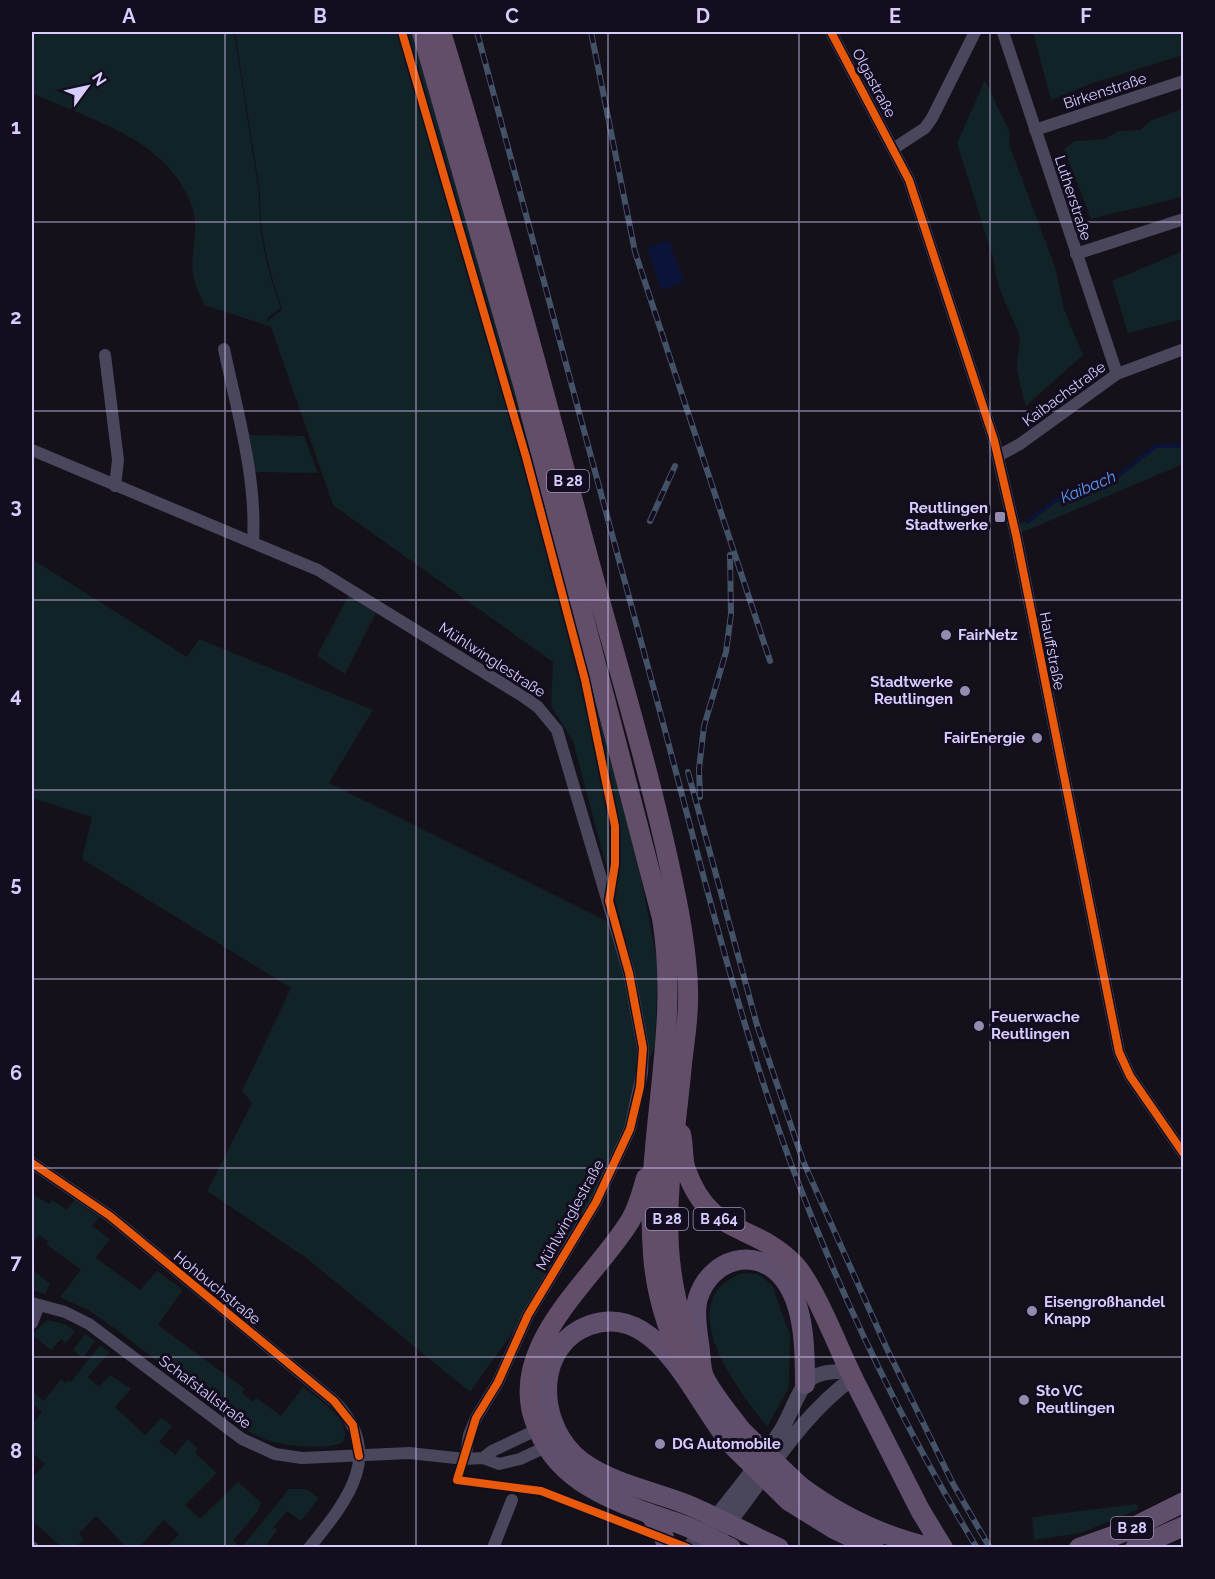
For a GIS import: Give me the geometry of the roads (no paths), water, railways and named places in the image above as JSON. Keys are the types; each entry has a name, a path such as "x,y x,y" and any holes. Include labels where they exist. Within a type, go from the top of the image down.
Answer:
{"highway":[{"name":"B 28","path":"422,32 524,388 662,918 668,967 669,1016 656,1143 652,1219 657,1284 670,1334 699,1383"},
{"name":"B 28","path":"441,32 515,286 662,830 681,923 688,1001 667,1193 668,1263 683,1332 699,1383"},
{"name":"B 464","path":"677,1117 685,1167 702,1202 716,1218 772,1247 792,1262 806,1283 851,1374"},
{"path":"550,1434 531,1388 536,1354 553,1323 630,1221 640,1199 656,1143"}],"main road":[{"path":"699,1383 698,1297 708,1279 720,1266 736,1259 753,1259 769,1266 783,1278 791,1292 804,1343 805,1384"},
{"path":"699,1383 643,1331 619,1322 594,1324 572,1334 552,1359 546,1392 550,1434 556,1462 581,1482 610,1498 649,1513 709,1543"},
{"name":"B 464","path":"851,1374 920,1510 943,1548"},
{"name":"B 28","path":"699,1383 737,1438 795,1493 840,1514 881,1541 933,1548"},
{"path":"550,1434 594,1469 779,1548"},
{"name":"B 28","path":"1078,1548 1124,1532 1184,1502"},
{"path":"649,1513 661,1530 668,1548"},
{"name":"B 28","path":"1135,1548 1184,1526"}],"street":[{"name":"Olgastraße","path":"831,32 893,148"},
{"path":"893,148 925,128 975,32"},
{"name":"Lutherstraße","path":"1003,32 1117,374"},
{"name":"Birkenstraße","path":"1035,130 1184,81"},
{"name":"Hauffstraße","path":"893,148 913,190 998,456 1119,1052 1130,1076 1184,1154"},
{"path":"1076,254 1184,219"},
{"path":"224,349 249,474 254,524 253,542"},
{"name":"Kaibachstraße","path":"998,456 1020,444 1090,391 1117,374 1184,349"},
{"path":"105,355 118,459 116,486"},
{"name":"Mühlwinglestraße","path":"32,450 334,578 524,697 550,719 563,745 629,974 643,1048 640,1087 630,1129 596,1202 528,1315 504,1370 476,1418 469,1435 465,1459"},
{"name":"Hohbuchstraße","path":"32,1163 110,1216 334,1401 353,1425 359,1456"},
{"path":"32,1323 35,1304"},
{"name":"Schafstallstraße","path":"35,1304 71,1315 100,1332 252,1445 269,1452 297,1458 396,1452 465,1459 483,1458 499,1464 520,1459 550,1434"},
{"path":"709,1543 788,1419 805,1384 821,1374 851,1374"},
{"path":"722,1522 802,1427 851,1374"},
{"name":"Schafstallstraße","path":"483,1458 492,1451 550,1434"},
{"path":"309,1548 351,1491 357,1474 359,1456"},
{"path":"493,1548 512,1500"}],"water":[{"path":"669,240 684,282 661,290 647,248"}],"waterway":[{"name":"Kaibach","path":"1027,522 1055,501 1117,477 1156,446 1184,446"}],"railway":[{"path":"477,32 720,938 753,1052 810,1214 852,1312 899,1408 977,1548"},
{"path":"591,32 635,252 770,661"},
{"path":"650,521 675,466"},
{"path":"700,797 699,769 704,726 726,652 731,614 730,555"},
{"path":"688,772 757,1025 803,1161 887,1349 952,1482 990,1548"}],"place":[{"name":"Reutlingen Stadtwerke","path":"1000,517"},
{"name":"FairNetz","path":"946,635"},
{"name":"Stadtwerke Reutlingen","path":"965,691"},
{"name":"FairEnergie","path":"1037,738"},
{"name":"Feuerwache Reutlingen","path":"979,1026"},
{"name":"Eisengroßhandel Knapp","path":"1032,1311"},
{"name":"Sto VC Reutlingen","path":"1024,1400"},
{"name":"DG Automobile","path":"660,1444"}]}
